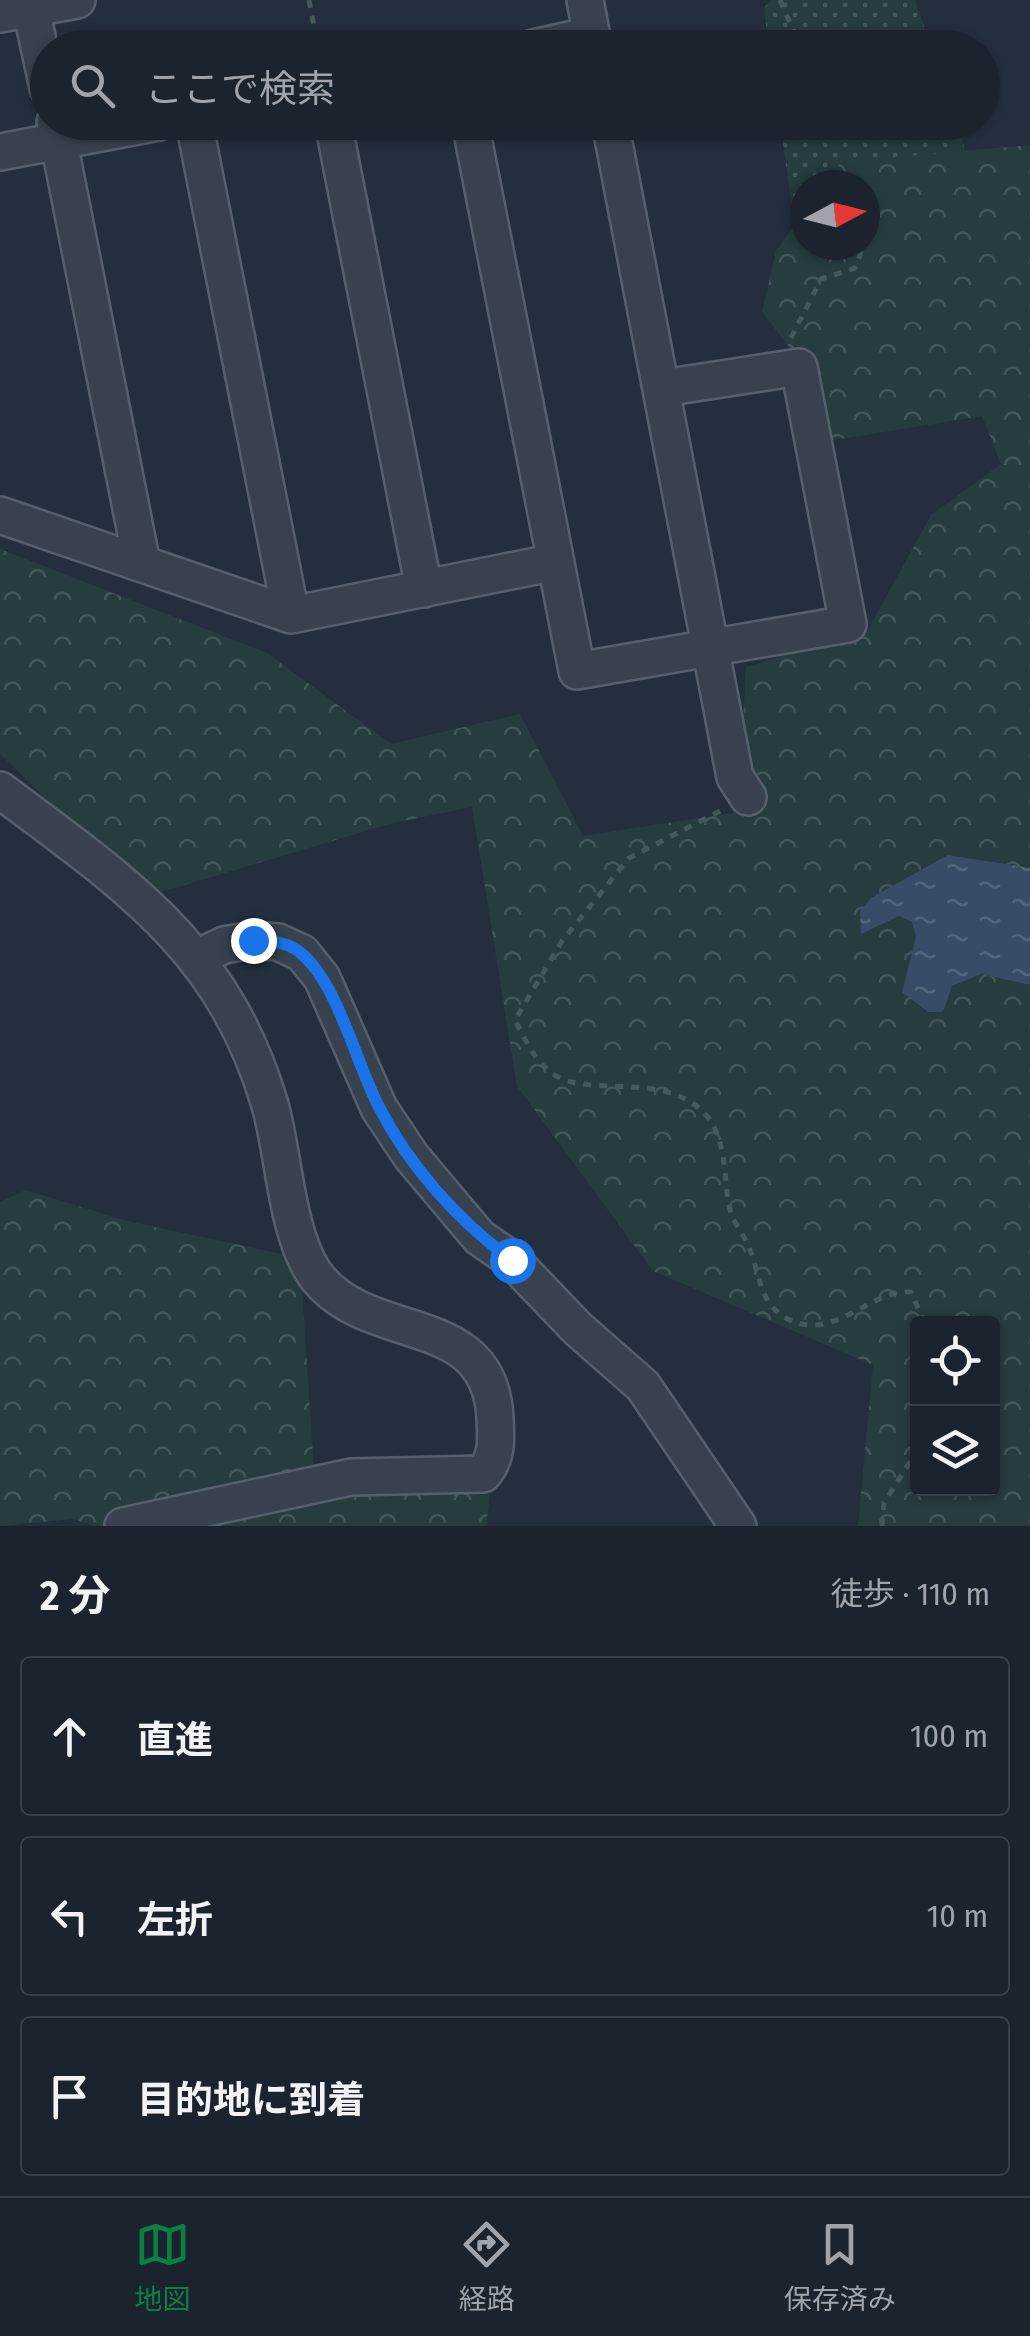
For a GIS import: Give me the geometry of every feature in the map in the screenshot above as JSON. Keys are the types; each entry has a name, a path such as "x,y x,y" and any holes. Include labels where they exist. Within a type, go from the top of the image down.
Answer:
{"street":[{"path":"30,45 16,12 77,0"},
{"path":"585,0 591,30"},
{"path":"0,152 32,140"},
{"path":"58,140 142,564"},
{"path":"198,140 292,615"},
{"path":"337,140 424,589"},
{"path":"474,140 577,671 848,624 798,367 664,388"},
{"path":"614,140 714,648 735,777 748,796"},
{"path":"0,515 292,615 556,562"},
{"path":"0,790 137,896 197,958 242,1025 282,1144 294,1215 313,1271 342,1304 421,1330 474,1358 495,1403 497,1444 482,1474 352,1477 122,1526"},
{"path":"197,958 224,946 253,940 278,942 302,953 322,978 379,1108 411,1156 480,1236 512,1260 577,1328 651,1394 738,1526"}],"path":[{"path":"308,0 314,30"},
{"path":"780,0 794,30"},
{"path":"788,368 791,338 820,279 854,268 857,260"},
{"path":"748,796 629,858 562,941 516,1020 548,1071 565,1080 658,1088 706,1114 720,1142 730,1214 749,1246 760,1290 774,1310 808,1326 840,1321 896,1292 910,1292 921,1316"},
{"path":"882,1526 884,1503 910,1462"}],"green space":[{"path":"770,0 915,0 925,30 767,30 764,9"},
{"path":"782,140 962,140 1009,277 880,260 880,170 790,170 790,193"},
{"path":"1030,145 1030,868 948,855 860,913 862,933 899,916 913,922 916,937 902,992 951,986 981,974 1030,985 1030,1526 858,1526 873,1365 653,1271 517,1086 472,807 393,823 147,896 0,754 0,549 267,653 391,744 520,714 583,836 738,812 746,667 868,630 931,515 1001,464 982,416 828,441 798,358 762,312 776,251 790,232 790,260 880,260 880,170 835,170 841,162"},
{"path":"26,1190 127,1221 300,1258 314,1471 490,1494 486,1526 95,1526 73,1519 0,1526 0,1202"}],"water":[{"path":"948,855 1030,868 1030,985 981,974 952,986 943,1012 928,1012 902,992 916,937 912,922 899,916 861,934 860,912 871,898"}],"route":[{"path":"253,940 278,942 302,953 322,978 379,1108 411,1156 449,1205 512,1260"}]}
